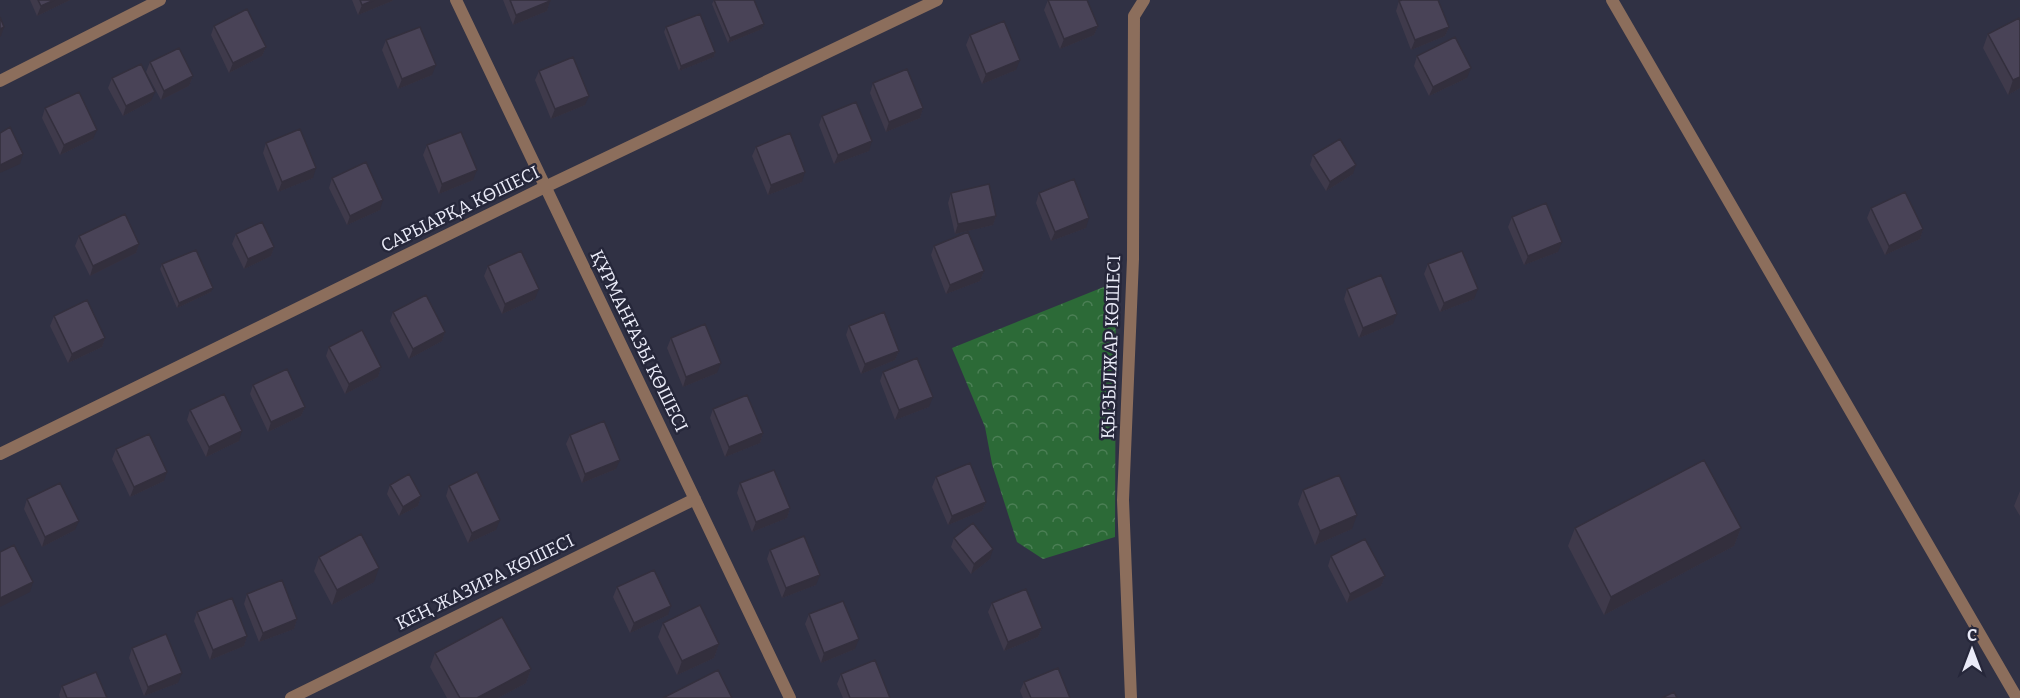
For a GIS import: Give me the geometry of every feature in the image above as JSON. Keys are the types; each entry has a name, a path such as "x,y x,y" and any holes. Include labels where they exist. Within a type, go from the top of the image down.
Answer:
{"street":[{"path":"0,81 160,0"},
{"name":"ҚҰРМАНҒАЗЫ КӨШЕСІ","path":"456,0 790,698"},
{"name":"САРЫАРҚА КӨШЕСІ","path":"0,454 545,187 937,0"},
{"name":"ҚЫЗЫЛЖАР КӨШЕСІ","path":"1131,698 1123,500 1133,259 1134,16 1144,0"},
{"path":"1612,0 2017,698"},
{"name":"КЕҢ ЖАЗИРА КӨШЕСІ","path":"291,698 695,499"}],"green space":[{"path":"1116,282 1115,537 1043,559 1017,542 992,464 985,427 952,348"}],"building":[{"path":"38,0 54,0 41,6"},
{"path":"360,0 374,0 362,5"},
{"path":"510,0 550,0 550,1 516,15"},
{"path":"714,0 754,0 764,24 730,38"},
{"path":"1048,0 1087,0 1098,26 1064,39"},
{"path":"1438,0 1449,27 1415,40 1399,1"},
{"path":"247,9 266,47 233,63 214,26"},
{"path":"700,14 715,52 681,66 666,27"},
{"path":"0,17 4,27 0,29"},
{"path":"2019,18 2020,77 2013,80 1988,34"},
{"path":"1004,21 1020,60 986,74 970,35"},
{"path":"420,27 436,65 402,79 386,40"},
{"path":"1455,37 1471,68 1433,87 1417,56"},
{"path":"179,48 193,76 164,91 150,62"},
{"path":"573,57 589,96 555,109 539,71"},
{"path":"141,64 155,92 126,106 112,78"},
{"path":"907,69 923,108 889,122 873,83"},
{"path":"79,92 97,130 64,145 45,108"},
{"path":"856,102 872,141 838,155 822,116"},
{"path":"10,127 23,154 0,165 0,133"},
{"path":"300,129 316,168 282,182 266,143"},
{"path":"461,132 477,170 442,184 427,145"},
{"path":"790,133 805,172 771,185 756,147"},
{"path":"1340,139 1356,165 1330,182 1313,155"},
{"path":"366,162 383,200 350,216 332,178"},
{"path":"1074,179 1089,218 1055,232 1039,193"},
{"path":"989,184 996,216 958,224 951,193"},
{"path":"1905,192 1923,229 1889,246 1871,208"},
{"path":"1546,203 1562,242 1528,256 1512,217"},
{"path":"125,214 139,244 93,266 79,236"},
{"path":"262,222 274,247 248,259 236,234"},
{"path":"968,232 984,271 950,285 934,246"},
{"path":"196,250 213,288 179,303 162,264"},
{"path":"521,251 539,289 505,304 488,266"},
{"path":"1462,251 1478,289 1444,303 1428,264"},
{"path":"1381,275 1397,314 1363,328 1347,289"},
{"path":"426,295 445,332 413,349 393,312"},
{"path":"87,300 105,338 72,354 54,316"},
{"path":"884,312 899,351 865,364 849,326"},
{"path":"705,324 721,363 686,377 671,338"},
{"path":"362,330 381,367 349,384 329,347"},
{"path":"917,358 933,397 899,410 883,372"},
{"path":"287,369 305,407 271,422 253,385"},
{"path":"224,394 242,431 209,447 190,410"},
{"path":"747,395 763,433 729,447 713,409"},
{"path":"604,421 620,460 585,474 570,435"},
{"path":"149,434 167,472 134,487 116,449"},
{"path":"1704,460 1741,528 1611,597 1575,528"},
{"path":"970,463 986,502 952,516 936,477"},
{"path":"774,470 790,508 756,522 740,483"},
{"path":"477,472 500,520 472,533 449,486"},
{"path":"409,474 421,496 403,507 390,485"},
{"path":"1339,475 1357,515 1320,531 1303,490"},
{"path":"60,483 79,521 45,537 27,499"},
{"path":"973,523 993,549 974,564 954,538"},
{"path":"361,534 379,568 337,590 319,557"},
{"path":"804,536 820,575 786,588 770,550"},
{"path":"1365,539 1385,576 1350,594 1331,556"},
{"path":"14,545 33,582 0,598 0,552"},
{"path":"654,570 671,606 634,623 617,587"},
{"path":"282,580 297,619 263,633 247,594"},
{"path":"1026,589 1042,628 1008,642 992,603"},
{"path":"232,598 247,636 213,650 197,612"},
{"path":"843,601 859,639 824,653 809,614"},
{"path":"700,605 719,644 682,661 663,623"},
{"path":"502,617 531,669 477,698 460,698 435,653"},
{"path":"166,634 182,673 148,687 132,648"},
{"path":"875,660 890,698 850,698 841,674"},
{"path":"1058,668 1070,698 1031,698 1024,682"},
{"path":"718,670 732,698 663,698"},
{"path":"96,672 107,698 67,698 62,686"},
{"path":"1674,692 1677,698 1662,698"}]}
